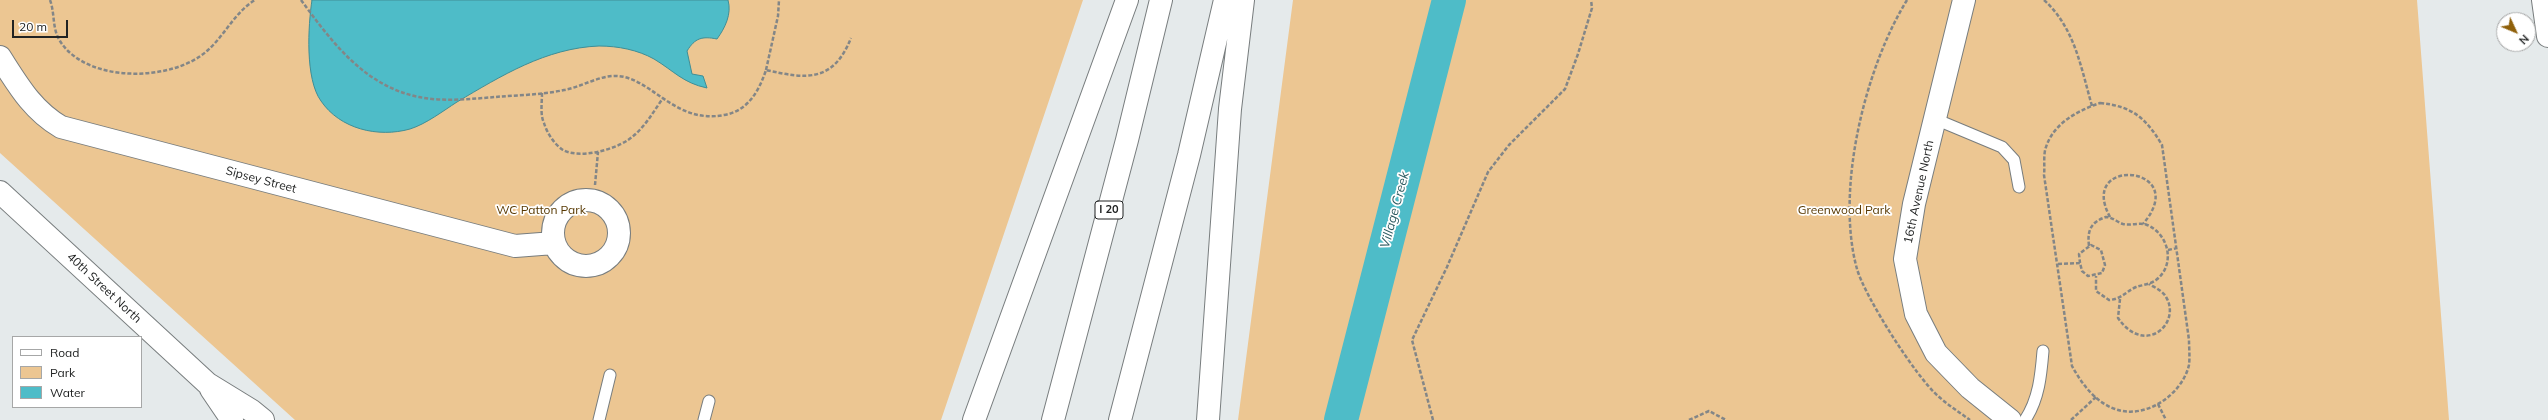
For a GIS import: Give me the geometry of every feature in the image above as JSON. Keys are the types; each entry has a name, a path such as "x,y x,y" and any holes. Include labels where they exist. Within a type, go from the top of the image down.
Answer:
{"main road":[{"path":"974,420 1127,0"},
{"name":"I 20","path":"1053,420 1127,140 1161,0"},
{"path":"1120,420 1189,155 1225,0"},
{"path":"1208,420 1230,109 1243,0"},
{"name":"16th Avenue North","path":"1964,0 1914,204 1905,259 1916,314 1936,353 1970,388 2010,420"},
{"path":"2543,0 2548,36"},
{"name":"Sipsey Street","path":"0,57 30,103 44,117 61,127 515,246 554,243"},
{"name":"40th Street North","path":"0,192 208,384"},
{"path":"208,384 232,420"},
{"path":"208,384 252,411 263,420"}],"lane":[{"path":"1934,119 2002,147 2014,160 2019,187"},
{"path":"2025,420 2031,412 2041,382 2043,351"},
{"path":"599,420 610,375"},
{"path":"704,420 709,400"}],"path":[{"path":"50,0 54,28 60,41 72,54 91,65 116,73 148,73 182,67 207,51 245,6 256,0"},
{"path":"301,0 335,47 359,69 387,86 419,97 483,98 542,93 565,90 592,80 614,76 631,80 688,114 709,118 730,114 747,104 759,90 766,70 778,16 779,0"},
{"path":"1433,420 1412,340 1447,267 1488,172 1509,144 1564,89 1583,38 1592,8 1591,0"},
{"path":"1907,0 1880,53 1867,92 1853,150 1851,213 1854,249 1858,269 1868,293 1914,369 1937,396 1970,420"},
{"path":"2044,0 2062,18 2076,49 2092,106"},
{"path":"766,70 798,77 817,76 834,65 845,54 851,38"},
{"path":"542,93 543,122 552,140 564,150 598,152 614,148 628,140 643,127 662,98"},
{"path":"2100,103 2114,104 2141,116 2152,126 2162,145 2177,248 2189,340 2188,365 2175,392 2158,404 2135,412 2116,409 2096,397 2081,383 2072,366 2044,175 2046,148 2057,128 2069,117 2100,103"},
{"path":"595,185 598,152"},
{"path":"2110,217 2104,203 2104,194 2107,187 2121,175 2136,174 2146,180 2153,188 2156,197 2154,208 2143,224"},
{"path":"2089,246 2088,231 2100,219 2110,217 2125,224 2143,224 2154,229 2161,235 2168,250 2166,265 2159,277 2128,291 2120,299 2118,318 2124,326 2138,336 2146,337 2163,328 2170,314 2169,303 2166,296 2148,283"},
{"path":"2089,246 2101,250 2105,257 2105,266 2102,273 2096,276 2088,276 2082,271 2079,254 2089,246"},
{"path":"2168,250 2177,248"},
{"path":"2058,264 2080,262"},
{"path":"2096,276 2096,291 2109,300 2120,299"},
{"path":"2071,420 2096,397"},
{"path":"2158,404 2166,420"},
{"path":"1689,420 1709,411 1726,420"}],"green space":[{"name":"WC Patton Park","path":"0,0 1083,0 941,420 295,420 0,153"},
{"name":"Greenwood Park","path":"1293,0 2417,0 2449,420 1238,420"}],"water":[{"path":"312,0 728,0 729,10 725,26 717,39 699,39 693,43 687,51 692,74 703,76 707,88 685,80 654,59 635,51 606,46 579,48 542,58 507,73 416,127 398,132 385,132 361,129 349,125 329,111 321,101 312,80 310,66 309,24"}],"waterway":[{"name":"Village Creek","path":"1341,420 1449,0"}]}
